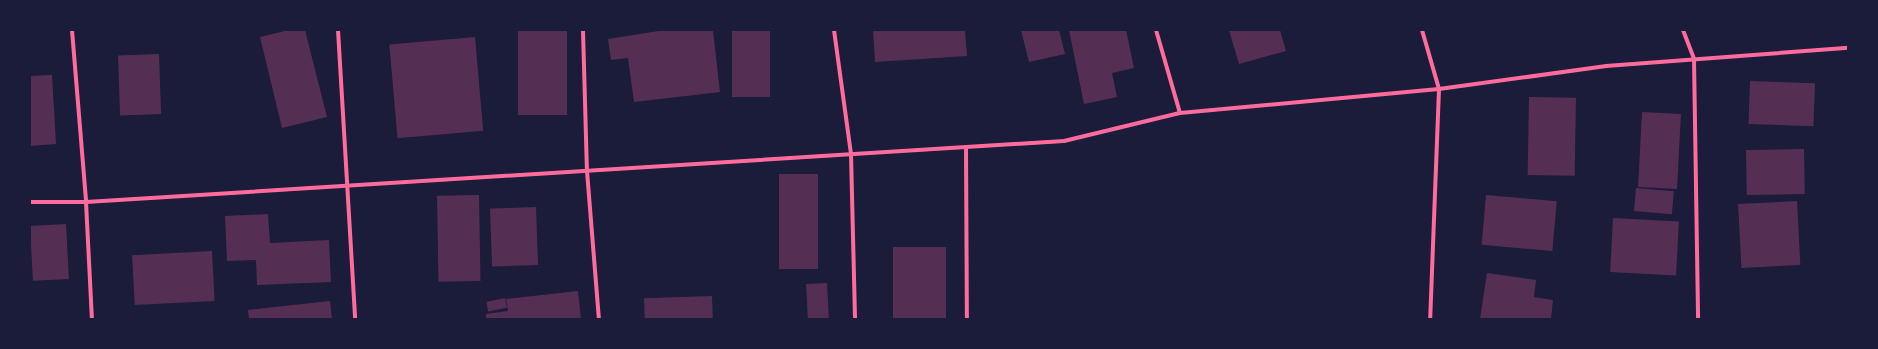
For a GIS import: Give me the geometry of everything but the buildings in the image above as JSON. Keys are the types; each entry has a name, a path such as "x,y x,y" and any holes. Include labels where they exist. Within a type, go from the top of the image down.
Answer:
{"street":[{"path":"72,30 86,202 92,319"},
{"path":"338,30 355,319"},
{"path":"583,30 587,171 599,319"},
{"path":"834,30 851,154 855,319"},
{"path":"1156,30 1180,114"},
{"path":"1422,30 1439,89 1430,319"},
{"path":"1683,30 1694,59 1698,319"},
{"path":"30,202 86,202 1064,140 1180,114 1439,89 1606,66 1848,48"},
{"path":"966,147 967,319"}]}
